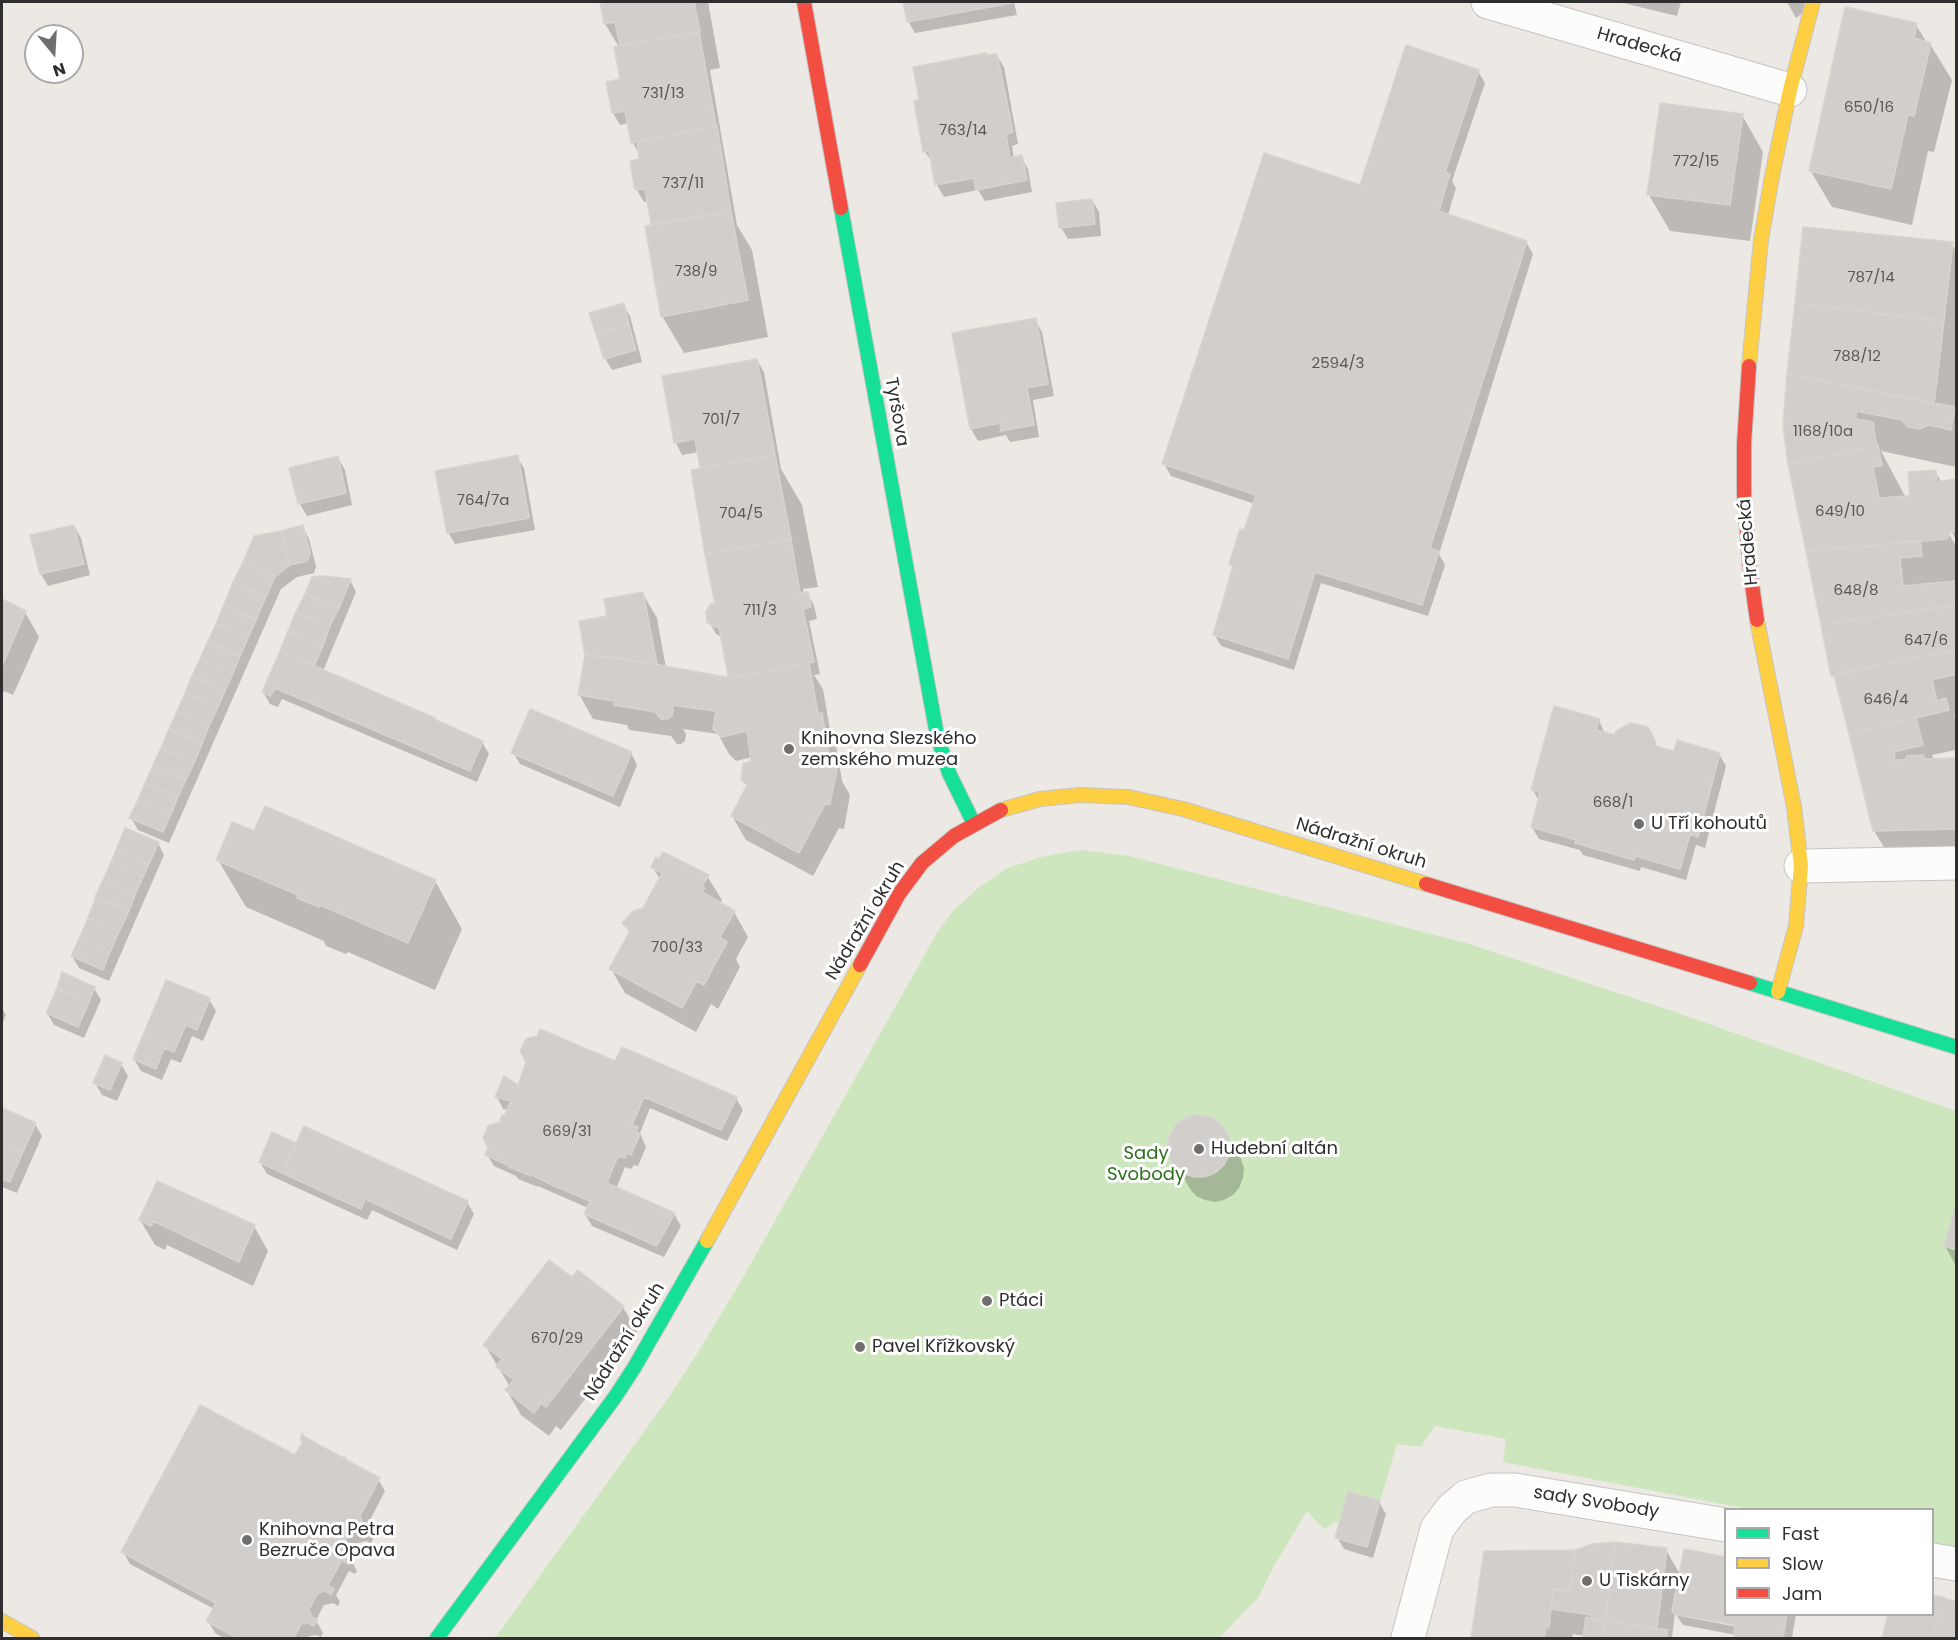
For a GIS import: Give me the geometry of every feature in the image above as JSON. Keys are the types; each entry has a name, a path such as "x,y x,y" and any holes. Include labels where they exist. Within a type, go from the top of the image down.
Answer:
{"main road":[{"name":"Tyršova","path":"804,2 937,735 949,773 974,824"},
{"name":"Hradecká","path":"1778,992 1796,926 1801,866 1794,807 1757,621 1746,537 1744,494 1746,401 1761,240 1790,90 1813,2"},
{"name":"Nádražní okruh","path":"437,1638 634,1368 899,894 922,863 954,836 1001,810 1040,799 1080,795 1128,797 1184,809 1956,1047"},
{"path":"2,1621 33,1638"}],"street":[{"name":"Hradecká","path":"1488,2 1790,90"},
{"path":"1801,866 1956,863"},
{"name":"sady Svobody","path":"1408,1638 1437,1529 1452,1509 1466,1497 1491,1490 1515,1490 1724,1525"},
{"path":"1934,1560 1956,1564"}],"green space":[{"name":"Sady Svobody","path":"1081,850 1129,856 1466,943 1672,1011 1956,1111 1956,1551 1934,1546 1934,1508 1743,1508 1503,1462 1506,1439 1435,1426 1421,1447 1397,1444 1380,1501 1348,1491 1340,1520 1324,1529 1307,1511 1258,1598 1219,1638 495,1638 667,1400 700,1349 741,1281 938,931 954,910 977,889 1005,869 1041,857"}],"building":[{"path":"600,2 694,2 700,32 620,46 615,22 604,24"},
{"path":"903,2 1011,2 1012,3 907,22"},
{"path":"1845,7 1917,23 1914,38 1931,43 1914,116 1908,115 1891,189 1809,171"},
{"path":"699,32 716,126 631,143 625,111 612,113 606,82 620,79 614,47"},
{"path":"1406,45 1479,70 1445,172 1450,174 1439,211 1527,241 1430,548 1439,551 1422,605 1315,572 1288,659 1213,635 1233,566 1229,564 1240,529 1244,530 1256,495 1162,464 1264,153 1360,185"},
{"path":"986,53 986,55 997,54 1013,132 1006,134 1010,158 1022,155 1027,180 976,190 974,178 935,185 929,151 923,152 914,101 919,100 913,67"},
{"path":"1660,103 1743,114 1730,205 1647,195"},
{"path":"717,126 731,212 651,224 645,189 635,190 630,161 639,159 637,142"},
{"path":"1092,199 1095,224 1059,228 1056,203"},
{"path":"731,212 748,300 661,317 645,226"},
{"path":"1803,227 1953,242 1944,321 1795,303"},
{"path":"624,303 629,325 596,334 589,313"},
{"path":"1795,303 1944,321 1934,404 1787,374"},
{"path":"1036,318 1048,384 1027,388 1034,425 1001,431 1000,423 970,429 952,333"},
{"path":"629,325 636,350 604,359 596,334"},
{"path":"757,359 775,455 700,468 695,439 674,443 662,376"},
{"path":"1787,374 1955,407 1951,430 1929,425 1920,429 1908,427 1902,420 1856,411 1856,419 1873,422 1878,446 1788,464 1783,426"},
{"path":"1878,446 1882,466 1873,467 1879,498 1910,496 1908,472 1936,470 1937,482 1956,479 1956,532 1950,532 1947,539 1806,551 1788,464"},
{"path":"518,455 529,518 447,533 435,471"},
{"path":"775,455 791,539 705,554 691,470"},
{"path":"338,456 346,493 298,504 289,468"},
{"path":"74,525 84,564 40,574 30,535"},
{"path":"303,525 310,553 307,561 290,565 281,531"},
{"path":"281,531 290,565 275,577 243,562 254,536"},
{"path":"791,539 800,593 808,592 811,607 803,609 814,662 731,678 728,676 719,627 707,622 706,612 711,604 715,604 705,554"},
{"path":"1920,541 1922,556 1900,558 1903,586 1956,581 1956,605 1821,625 1806,551"},
{"path":"243,562 275,577 266,597 233,582"},
{"path":"312,577 351,579 339,608 305,594"},
{"path":"233,582 266,597 256,620 224,605"},
{"path":"643,592 657,664 585,655 579,621 607,616 604,599"},
{"path":"305,594 339,608 330,626 296,612"},
{"path":"2,599 26,611 2,666"},
{"path":"224,605 256,620 248,638 216,624"},
{"path":"1956,605 1956,651 1831,676 1821,625"},
{"path":"296,612 330,626 323,646 288,631"},
{"path":"216,624 248,638 240,656 208,641"},
{"path":"288,631 323,646 314,666 280,651"},
{"path":"208,641 240,656 233,673 200,659"},
{"path":"280,651 483,741 470,771 275,688 271,696 262,692"},
{"path":"1956,651 1956,674 1932,680 1937,701 1946,698 1949,710 1849,734 1834,675"},
{"name":"Knihovna Slezského zemského muzea","path":"585,655 615,657 731,678 809,663 818,714 822,713 831,767 837,769 830,804 825,804 799,853 731,816 747,785 741,779 743,764 751,761 747,731 721,737 713,729 716,711 671,705 672,716 661,719 655,712 614,705 614,701 578,695"},
{"path":"200,659 233,673 225,691 192,676"},
{"path":"192,676 225,691 218,707 185,693"},
{"path":"185,693 218,707 209,726 177,711"},
{"path":"1554,706 1600,719 1596,730 1615,735 1616,731 1631,723 1648,727 1656,742 1655,746 1674,751 1677,740 1720,753 1698,837 1690,834 1680,869 1635,856 1634,860 1575,843 1576,840 1531,827 1540,792 1531,790"},
{"path":"530,709 632,752 613,796 511,753"},
{"path":"177,711 209,726 202,744 169,729"},
{"path":"1916,718 1923,745 1894,752 1895,760 1905,760 1907,756 1923,755 1925,759 1956,758 1956,829 1873,831 1849,734"},
{"path":"169,729 202,744 194,763 161,748"},
{"path":"161,748 194,763 186,780 153,765"},
{"path":"153,765 186,780 178,797 145,783"},
{"path":"145,783 178,797 171,814 138,800"},
{"path":"138,800 171,814 163,832 129,818"},
{"path":"265,806 436,880 408,943 320,905 319,907 297,898 298,895 216,860 232,822 254,831"},
{"path":"125,828 159,842 149,864 116,850"},
{"path":"116,850 149,864 143,877 111,862"},
{"path":"663,852 709,875 702,886 705,888 702,892 735,911 720,937 727,942 704,985 697,981 682,1008 609,969 630,931 622,923 633,911 643,908 662,873 651,867 656,857 659,859"},
{"path":"111,862 143,877 135,895 103,880"},
{"path":"103,880 135,895 129,911 95,897"},
{"path":"96,897 129,911 119,932 88,918"},
{"path":"88,918 119,932 110,952 79,939"},
{"path":"79,939 110,952 103,970 71,956"},
{"path":"62,972 95,987 89,1002 57,988"},
{"path":"166,980 210,998 197,1030 186,1025 174,1052 164,1048 156,1069 133,1059"},
{"path":"57,988 89,1002 78,1027 46,1013"},
{"path":"540,1029 615,1061 622,1047 737,1097 721,1130 644,1097 632,1125 638,1127 636,1132 640,1134 631,1155 627,1153 625,1158 618,1156 607,1183 675,1213 657,1246 584,1214 590,1201 485,1155 488,1148 483,1138 488,1126 500,1122 511,1101 495,1097 504,1076 518,1085 526,1062 520,1051 526,1039 537,1036"},
{"path":"105,1055 122,1063 110,1090 93,1083"},
{"path":"2,1108 36,1123 23,1152 2,1143"},
{"name":"Hudební altán","path":"1199,1115 1211,1117 1221,1124 1228,1134 1230,1146 1228,1158 1221,1168 1211,1175 1199,1177 1187,1175 1177,1168 1170,1158 1168,1146 1170,1134 1177,1124 1187,1117"},
{"path":"304,1126 468,1201 451,1239 365,1199 361,1209 282,1173"},
{"path":"272,1132 296,1143 282,1173 259,1162"},
{"path":"2,1143 23,1152 10,1182 2,1179"},
{"path":"157,1181 255,1225 239,1262 153,1221 151,1226 139,1220"},
{"path":"1956,1205 1956,1250 1944,1246"},
{"path":"549,1260 572,1277 578,1270 624,1306 546,1407 541,1403 534,1413 505,1390 514,1380 496,1367 502,1359 483,1345"},
{"path":"200,1405 295,1455 303,1441 300,1440 302,1433 305,1437 341,1457 346,1457 345,1459 380,1478 360,1516 362,1523 367,1526 364,1532 358,1529 351,1531 342,1547 345,1555 351,1558 348,1564 342,1560 328,1585 334,1589 331,1595 325,1591 318,1593 309,1609 312,1617 317,1620 314,1626 308,1623 301,1624 294,1638 237,1638 206,1621 216,1603 121,1552"},
{"path":"1348,1491 1380,1501 1367,1547 1335,1538"},
{"path":"1615,1542 1605,1621 1591,1619 1592,1615 1551,1609 1553,1590 1570,1591 1575,1550 1592,1544"},
{"path":"1615,1542 1667,1548 1657,1628 1605,1621"},
{"path":"1684,1549 1724,1557 1724,1616 1787,1616 1783,1638 1734,1638 1735,1625 1674,1614 1672,1611"},
{"path":"1575,1550 1570,1591 1553,1590 1549,1627 1546,1628 1544,1638 1471,1638 1484,1551"},
{"path":"1934,1595 1946,1599 1932,1638 1882,1638 1888,1616 1934,1616"},
{"path":"1946,1599 1956,1601 1956,1638 1932,1638"},
{"path":"1586,1617 1605,1621 1603,1638 1583,1638"},
{"path":"1605,1621 1668,1630 1666,1638 1603,1638"}],"traffic: fast":[{"path":"841,208 937,735 949,773 974,824"},
{"path":"1750,983 1956,1047"},
{"path":"437,1638 615,1397 707,1241"}],"traffic: slow":[{"path":"1749,366 1761,240 1772,176 1790,90 1813,2"},
{"path":"1757,620 1794,807 1801,866 1796,926 1778,992"},
{"path":"1001,810 1040,799 1080,795 1128,797 1183,809 1426,884"},
{"path":"707,1241 860,965"},
{"path":"2,1621 32,1638"}],"traffic: jam":[{"path":"804,2 841,208"},
{"path":"1749,366 1744,444 1744,493 1750,570 1757,620"},
{"path":"860,965 899,894 922,863 954,836 1001,810"},
{"path":"1426,884 1750,983"}],"place":[{"name":"Knihovna Slezského zemského muzea","path":"789,749"},
{"name":"U Tří kohoutů","path":"1639,824"},
{"name":"Hudební altán","path":"1199,1149"},
{"name":"Ptáci","path":"987,1301"},
{"name":"Pavel Křížkovský","path":"860,1347"},
{"name":"Knihovna Petra Bezruče Opava","path":"247,1540"},
{"name":"U Tiskárny","path":"1587,1581"}]}
